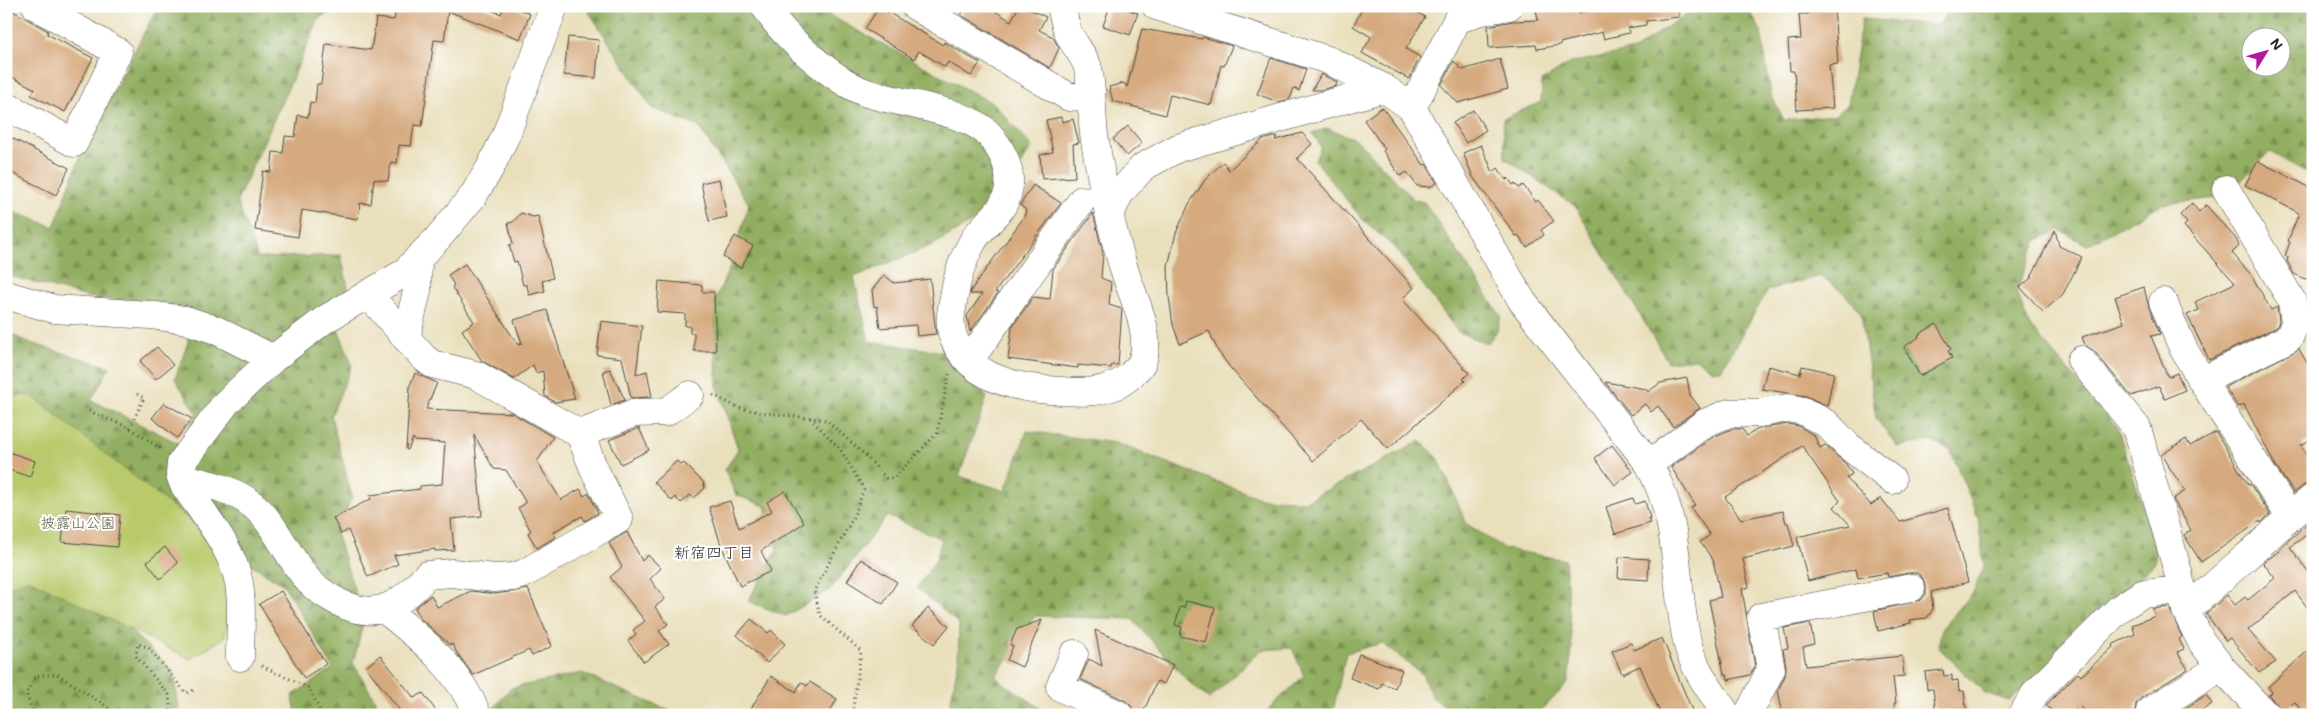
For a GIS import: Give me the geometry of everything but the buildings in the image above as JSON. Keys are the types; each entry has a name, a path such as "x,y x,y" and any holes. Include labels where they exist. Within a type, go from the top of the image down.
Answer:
{"street":[{"path":"6,106 74,143 118,52 36,6"},
{"path":"182,471 226,403 306,331 395,279 418,258 473,196 490,168 506,135 554,6"},
{"path":"765,6 775,23 793,41 843,81 865,92 906,104 946,112 973,123 990,135 1003,154 1009,170 1010,188 997,213 974,239 962,263 956,283 950,327 965,356 993,379 1011,385 1097,391 1112,387 1127,379 1141,364 1146,345 1142,321 1118,252 1094,140 1087,66 1068,33 1061,6"},
{"path":"915,6 1069,97 1090,95"},
{"path":"1156,6 1328,60 1384,88 1412,108 1522,301 1649,464 1659,483 1669,512 1676,546 1688,643 1698,671 1727,715"},
{"path":"1412,108 1456,13 1477,12 1509,6"},
{"path":"1110,212 1120,193 1143,167 1178,148 1384,88"},
{"path":"2202,381 2289,338 2295,323 2292,301 2226,189"},
{"path":"965,356 1082,200"},
{"path":"406,338 417,291 418,258"},
{"path":"182,471 231,493 253,506 264,516 308,581 342,604 363,611 377,612 384,609 412,590 427,575 452,573 494,578 523,574 619,520 594,469 580,434 476,375 432,364 406,338 368,294"},
{"path":"6,295 54,309 150,315 186,320 216,330 274,359"},
{"path":"2163,302 2183,348 2202,381 2289,515"},
{"path":"2081,360 2137,428 2184,601 2201,641 2266,715"},
{"path":"580,434 634,413 666,412 690,394"},
{"path":"1649,464 1705,423 1729,413 1760,413 1788,408 1803,411 1827,424 1847,445 1892,480"},
{"path":"182,471 234,566 239,583 241,617 240,657"},
{"path":"2022,715 2036,692 2120,608 2142,594 2184,601 2217,581 2275,530 2289,515 2313,498"},
{"path":"1748,715 1771,669 1761,617 1910,588"},
{"path":"384,609 420,636 471,698 477,715"},
{"path":"1074,654 1060,686 1120,715"},
{"path":"2150,711 2221,666"}],"path":[{"path":"690,394 709,393 739,408 826,420 866,456 886,478 894,478 937,433 949,374 965,356"},
{"path":"130,428 144,398 135,393"},
{"path":"89,411 130,428 182,471"},
{"path":"809,418 840,449 864,489 854,516 814,591 820,615 862,651 852,715"},
{"path":"171,715 169,695 136,656 138,644 148,647 186,693 194,690"},
{"path":"240,657 309,688 322,715"},
{"path":"34,715 26,693 36,676 58,674 106,706 115,715"}],"green space":[{"path":"158,6 344,6 320,17 237,201 258,258 341,255 348,288 337,326 352,365 331,416 352,497 336,533 364,620 353,663 384,715 297,715 292,696 333,668 284,585 249,563 171,537 6,449 6,332 27,342 110,367 91,400 180,444 197,413 175,379 188,342 190,307 88,297 6,275 6,209 54,227 82,152"},
{"path":"585,6 812,6 994,104 1032,147 990,211 933,245 854,277 869,341 944,352 987,397 959,476 1005,491 1027,431 1115,443 1260,498 1306,501 1421,441 1438,458 1467,524 1505,549 1565,560 1572,648 1568,683 1537,715 1457,715 1432,697 1422,674 1382,643 1346,653 1332,715 1262,715 1304,676 1292,648 1261,650 1209,699 1187,680 1132,619 1035,616 995,677 1050,715 944,715 949,710 958,663 959,624 917,588 936,560 942,539 887,516 831,589 786,616 748,601 777,550 765,506 736,495 725,470 738,449 717,385 714,302 730,267 749,204 699,127 652,108"},
{"path":"1950,6 2313,6 2313,176 2270,152 2225,197 2162,204 2087,245 2060,230 2037,240 2016,291 2030,326 2117,427 2156,546 2155,563 2009,701 1985,693 1938,647 1942,628 1973,593 1984,567 1978,518 1950,449 1930,441 1897,447 1876,418 1861,313 1844,293 1821,276 1768,290 1721,370 1713,370 1696,359 1668,362 1575,206 1505,158 1503,119 1541,102 1542,81 1570,63 1634,50 1686,14 1714,8 1751,13 1761,31 1771,95 1784,120 1835,115 1848,104 1862,19 1939,25"},
{"path":"1327,128 1357,140 1414,200 1424,202 1501,316 1497,331 1487,344 1458,332 1397,250 1362,219 1315,160 1321,147 1313,133"},
{"name":"披露山公園","path":"6,395 32,396 196,525 228,574 231,615 224,638 190,659 29,579 6,588"},
{"path":"6,549 111,612 173,671 180,715 6,715"},
{"path":"582,673 679,715 487,715 511,688"}],"district":[{"name":"新宿四丁目","path":"714,552"}]}
